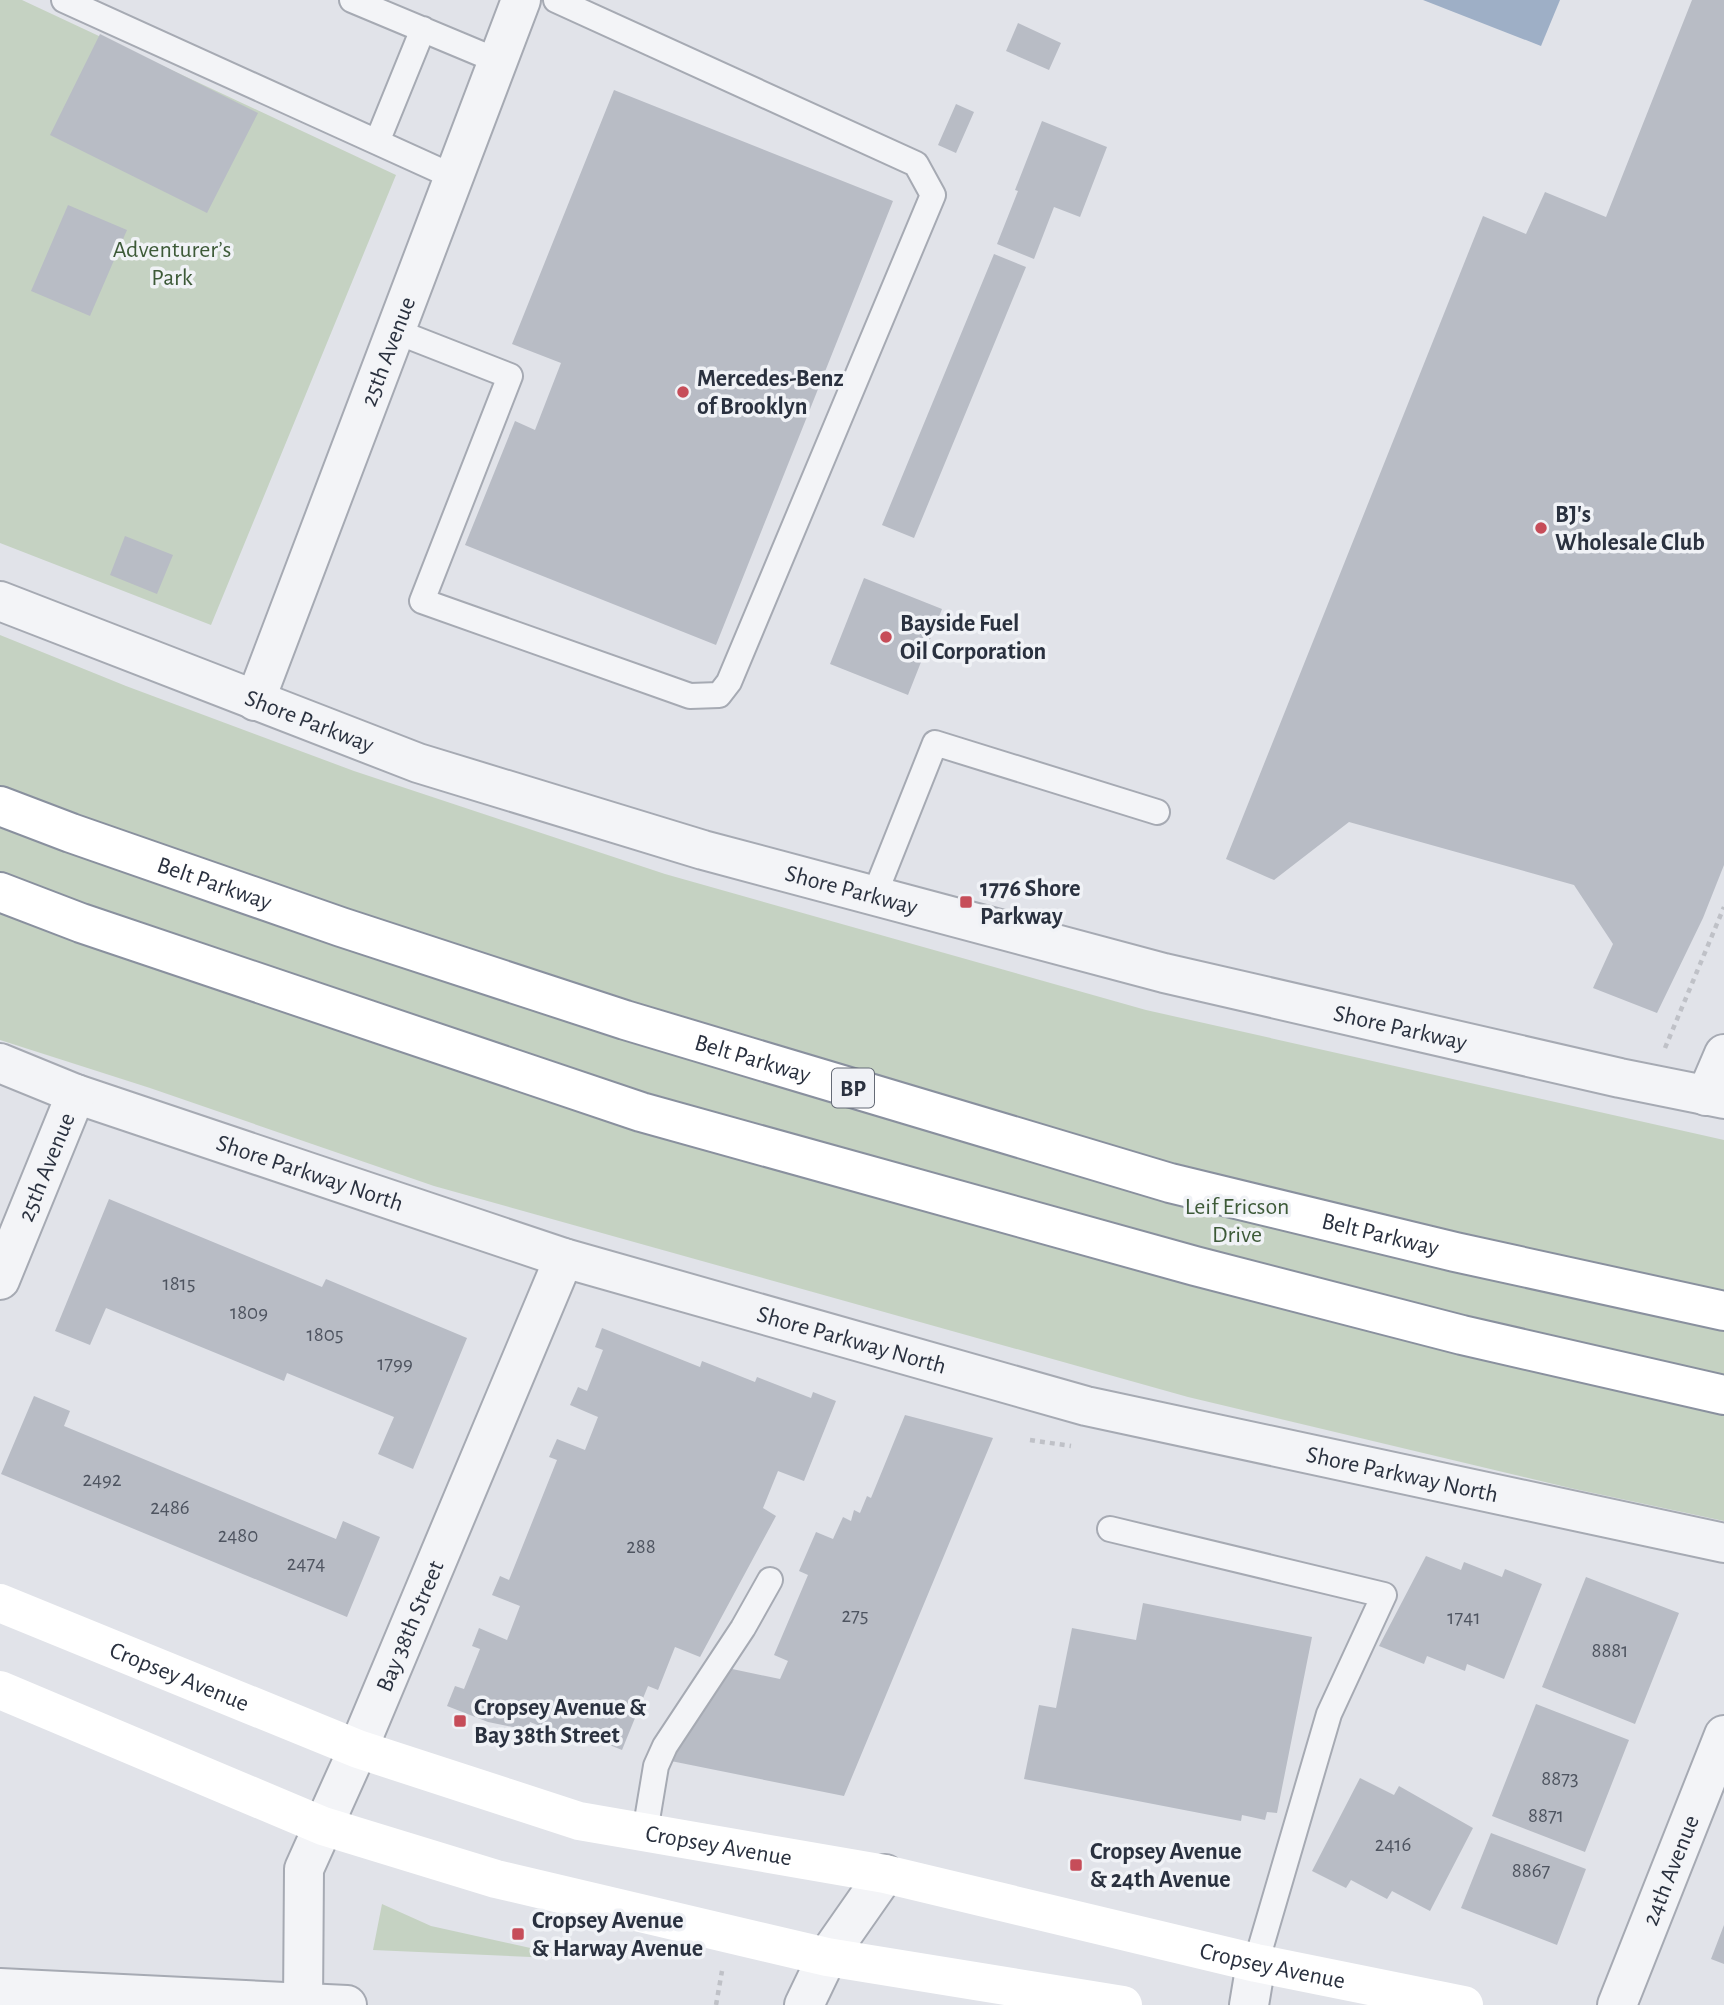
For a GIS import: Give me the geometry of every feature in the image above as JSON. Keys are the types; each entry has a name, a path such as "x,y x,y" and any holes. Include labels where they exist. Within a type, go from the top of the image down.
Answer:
{"main road":[{"name":"Belt Parkway","path":"0,806 341,927 625,1020 1170,1183 1455,1252 1724,1311"},
{"path":"0,892 81,923 641,1112 1221,1273 1462,1335 1724,1395"},
{"name":"Cropsey Avenue","path":"0,1603 358,1749 579,1821 885,1874 1256,1963 1464,2005"},
{"path":"0,1690 323,1826 496,1879 827,1957 1122,2005"}],"street":[{"name":"25th Avenue","path":"256,701 521,0"},
{"name":"Shore Parkway","path":"0,601 418,763 703,850 1164,974 1619,1079 1715,1097"},
{"path":"1715,1097 1724,1054"},
{"name":"Shore Parkway North","path":"0,1063 76,1094 564,1258 1086,1406 1724,1543"},
{"name":"25th Avenue","path":"0,1280 76,1094"},
{"name":"Bay 38th Street","path":"303,2003 304,1869 358,1749 564,1258"},
{"name":"24th Avenue","path":"1617,2005 1724,1735"},
{"path":"804,2005 827,1957 885,1874"},
{"path":"1249,2005 1256,1963"},
{"path":"0,1988 347,2005"}],"lane":[{"path":"64,0 454,177"},
{"path":"352,0 498,61"},
{"path":"395,331 510,376 422,601 690,696 719,695 729,682 933,195 916,164 556,0"},
{"path":"377,142 423,29"},
{"path":"874,896 935,743 1157,812"},
{"path":"1110,1530 1384,1595 1329,1714 1256,1963"},
{"path":"645,1832 656,1766 665,1746 743,1629 770,1580"}],"path":[{"path":"1665,1048 1724,907"},
{"path":"1030,1440 1077,1447"},
{"path":"716,2005 722,1970"}],"green space":[{"name":"Adventurer’s Park","path":"0,0 22,0 396,175 211,625 0,543"},
{"name":"Leif Ericson Drive","path":"0,635 126,686 354,771 665,874 1146,1010 1724,1140 1724,1521 1570,1488 1188,1397 434,1186 150,1088 0,1040"},
{"path":"382,1904 431,1926 553,1953 553,1958 373,1950"}],"water":[{"path":"1423,0 1560,0 1541,46"}],"building":[{"name":"BJ's Wholesale Club","path":"1692,0 1724,0 1724,865 1703,918 1657,1013 1593,988 1613,944 1574,885 1349,822 1274,880 1226,859 1483,216 1526,234 1545,192 1606,217"},
{"path":"1018,23 1061,43 1049,70 1006,51"},
{"path":"100,34 258,113 207,213 50,135"},
{"name":"Mercedes-Benz of Brooklyn","path":"614,90 893,201 716,645 465,545 515,421 535,430 561,363 512,344"},
{"path":"956,104 974,112 956,153 938,145"},
{"path":"1042,121 1107,147 1080,217 1054,207 1034,259 997,244"},
{"path":"68,205 127,230 90,316 31,291"},
{"path":"994,254 1026,267 914,538 882,525"},
{"path":"125,536 173,555 157,594 110,575"},
{"name":"Bayside Fuel Oil Corporation","path":"864,578 942,609 908,695 830,664"},
{"path":"109,1199 322,1287 326,1279 467,1338 413,1469 378,1454 394,1417 287,1373 284,1381 106,1308 90,1345 55,1331"},
{"path":"602,1328 700,1367 702,1361 755,1382 757,1377 811,1398 813,1392 836,1401 804,1481 778,1471 763,1508 776,1516 700,1657 675,1647 658,1690 648,1686 622,1750 592,1738 593,1735 574,1727 570,1738 530,1722 527,1730 488,1722 447,1706 455,1686 464,1689 480,1649 472,1646 479,1628 507,1640 520,1606 492,1595 500,1576 509,1580 557,1460 549,1457 557,1439 585,1450 598,1417 570,1405 578,1387 587,1391 603,1350 595,1347"},
{"path":"34,1396 70,1411 64,1426 336,1539 343,1521 380,1537 347,1617 1,1474"},
{"path":"905,1415 993,1438 844,1796 661,1759 718,1666 780,1679 788,1661 774,1655 808,1575 799,1571 816,1532 833,1539 843,1517 851,1521 854,1510 860,1513 867,1496 871,1498"},
{"path":"1426,1556 1461,1570 1464,1562 1502,1577 1505,1569 1542,1584 1504,1679 1467,1664 1465,1671 1427,1656 1424,1664 1379,1646"},
{"path":"1586,1577 1679,1613 1635,1724 1542,1687"},
{"path":"1143,1603 1312,1637 1277,1813 1267,1812 1265,1820 1242,1815 1241,1821 1024,1779 1039,1705 1056,1708 1072,1628 1136,1640"},
{"path":"1536,1704 1629,1740 1585,1852 1492,1816"},
{"path":"1360,1778 1394,1795 1399,1786 1473,1828 1430,1911 1392,1891 1387,1899 1351,1880 1346,1888 1312,1871"},
{"path":"1491,1833 1586,1869 1557,1945 1461,1908"},
{"path":"1724,1925 1724,1964 1711,1959"}],"place":[{"name":"Mercedes-Benz of Brooklyn","path":"683,392"},
{"name":"BJ's Wholesale Club","path":"1541,528"},
{"name":"Bayside Fuel Oil Corporation","path":"886,637"},
{"name":"1776 Shore Parkway","path":"966,902"},
{"name":"Cropsey Avenue & Bay 38th Street","path":"460,1721"},
{"name":"Cropsey Avenue & 24th Avenue","path":"1076,1865"},
{"name":"Cropsey Avenue & Harway Avenue","path":"518,1934"}]}
